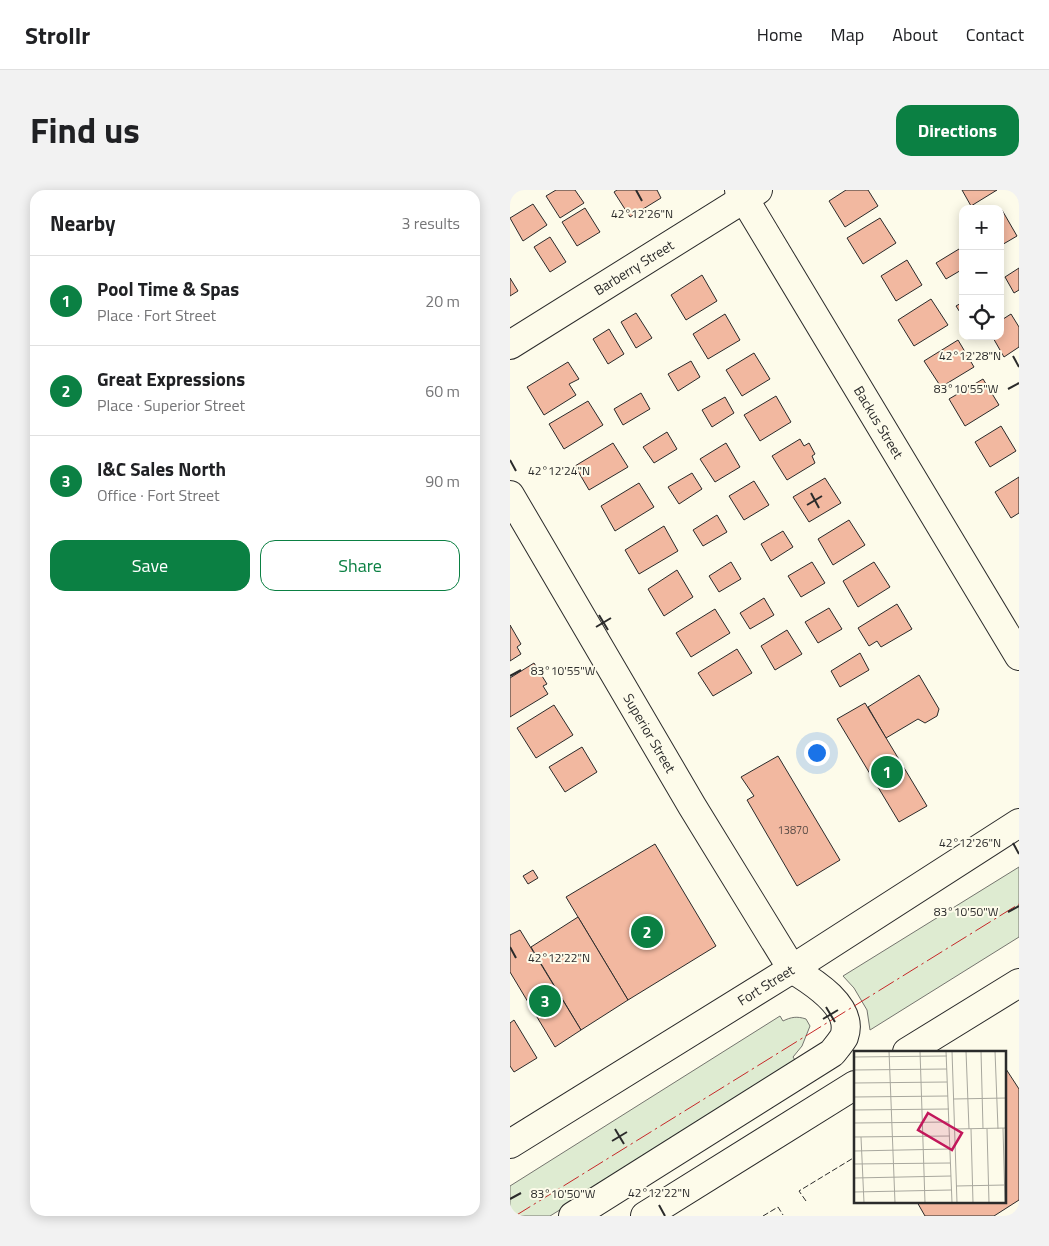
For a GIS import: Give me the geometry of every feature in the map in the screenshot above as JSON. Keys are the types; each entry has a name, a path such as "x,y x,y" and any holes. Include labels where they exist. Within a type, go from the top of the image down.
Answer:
{"main road":[{"name":"Barberry Street","path":"510,345 747,193"},
{"name":"Backus Street","path":"747,193 1019,656"},
{"name":"Superior Street","path":"510,495 692,806 792,969"},
{"name":"Fort Street","path":"510,1144 792,969 1019,823"},
{"path":"573,1216 832,1053 843,1038 846,1027 841,1011 832,998 792,969"},
{"path":"910,1051 1016,992"},
{"path":"645,1216 854,1086"}],"green space":[{"path":"1019,867 1019,937 870,1030 867,1010 854,988 843,976"},
{"path":"780,1016 783,1021 794,1017 806,1019 810,1026 802,1046 793,1057 797,1063 550,1216 510,1216 510,1186"}],"building":[{"path":"556,190 575,190 584,203 560,218 546,196"},
{"path":"617,190 657,190 661,198 630,217 614,192"},
{"path":"846,190 868,190 878,206 845,227 829,201"},
{"path":"962,190 997,190 973,205 970,205"},
{"path":"533,204 547,225 523,241 510,218"},
{"path":"585,208 600,232 577,246 562,222"},
{"path":"1004,213 1017,236 1004,244"},
{"path":"880,218 896,243 863,264 847,238"},
{"path":"550,237 566,262 550,272 534,247"},
{"path":"959,249 959,271 946,279 936,263"},
{"path":"907,260 922,285 896,301 881,276"},
{"path":"1019,268 1019,290 1014,293 1005,277"},
{"path":"702,275 717,301 686,320 671,295"},
{"path":"510,278 518,291 510,296"},
{"path":"931,299 948,325 914,346 898,320"},
{"path":"636,313 652,338 636,348 621,322"},
{"path":"725,314 740,340 708,359 693,334"},
{"path":"1011,314 1019,327 1019,347 1004,357 994,340 1004,340 1004,318"},
{"path":"609,329 624,354 608,364 593,339"},
{"path":"958,340 974,367 941,387 924,361"},
{"path":"754,353 770,379 742,396 726,370"},
{"path":"691,361 700,377 678,391 668,374"},
{"path":"568,362 579,379 569,384 576,395 544,415 527,387"},
{"path":"983,379 999,405 965,426 949,399"},
{"path":"641,393 650,409 623,425 614,409"},
{"path":"776,396 791,422 760,441 744,415"},
{"path":"725,397 734,413 712,427 702,410"},
{"path":"588,401 603,425 564,449 549,424"},
{"path":"1001,426 1016,451 990,467 975,442"},
{"path":"667,432 677,449 654,463 643,447"},
{"path":"800,439 804,446 809,443 815,454 812,456 815,463 787,480 772,456"},
{"path":"613,443 628,467 589,490 575,466"},
{"path":"726,443 740,467 715,482 700,459"},
{"path":"692,473 702,489 679,504 668,487"},
{"path":"1019,477 1019,513 1011,518 995,492"},
{"path":"825,478 841,503 809,522 793,497"},
{"path":"754,481 769,505 744,520 729,496"},
{"path":"639,483 654,507 615,531 601,506"},
{"path":"717,515 727,532 703,546 693,530"},
{"path":"849,520 865,545 833,565 818,539"},
{"path":"664,526 678,551 639,574 625,550"},
{"path":"783,531 793,547 771,561 761,544"},
{"path":"731,562 741,579 719,592 709,576"},
{"path":"812,562 825,583 801,597 788,576"},
{"path":"874,562 890,587 858,607 843,581"},
{"path":"677,570 693,597 664,616 648,589"},
{"path":"764,598 774,615 750,629 740,613"},
{"path":"897,604 912,629 881,647 877,641 869,646 858,628"},
{"path":"829,608 842,629 818,643 805,622"},
{"path":"715,609 730,633 691,657 676,633"},
{"path":"510,625 521,644 517,647 521,654 510,661"},
{"path":"787,630 802,654 775,670 761,646"},
{"path":"737,649 752,673 713,696 698,673"},
{"path":"860,653 869,670 840,687 831,671"},
{"path":"534,663 547,684 543,686 548,694 510,717 510,678"},
{"path":"919,675 939,709 937,716 925,723 918,719 886,738 868,707"},
{"path":"865,703 927,806 899,822 837,719"},
{"path":"554,705 573,735 536,758 517,728"},
{"path":"582,747 597,772 565,792 549,767"},
{"path":"778,756 840,860 797,886 747,800 754,796 741,777"},
{"path":"655,844 716,946 628,1000 566,897"},
{"path":"533,870 538,878 528,884 523,876"},
{"path":"578,917 628,1000 581,1030 531,947"},
{"path":"520,930 581,1030 555,1047 510,972 510,935"},
{"path":"514,1020 537,1058 514,1072 510,1066 510,1023"},
{"path":"1007,1071 1019,1089 1019,1200 994,1216 925,1216 918,1204 1007,1204"}],"fence":[{"path":"806,1201 799,1191 854,1158"},
{"path":"763,1216 778,1207 783,1215"}],"power":[{"path":"515,1216 1019,904"}],"place":[{"name":"Pool Time & Spas","path":"887,772"},
{"name":"Great Expressions","path":"647,932"},
{"name":"I&C Sales North","path":"545,1001"}]}
